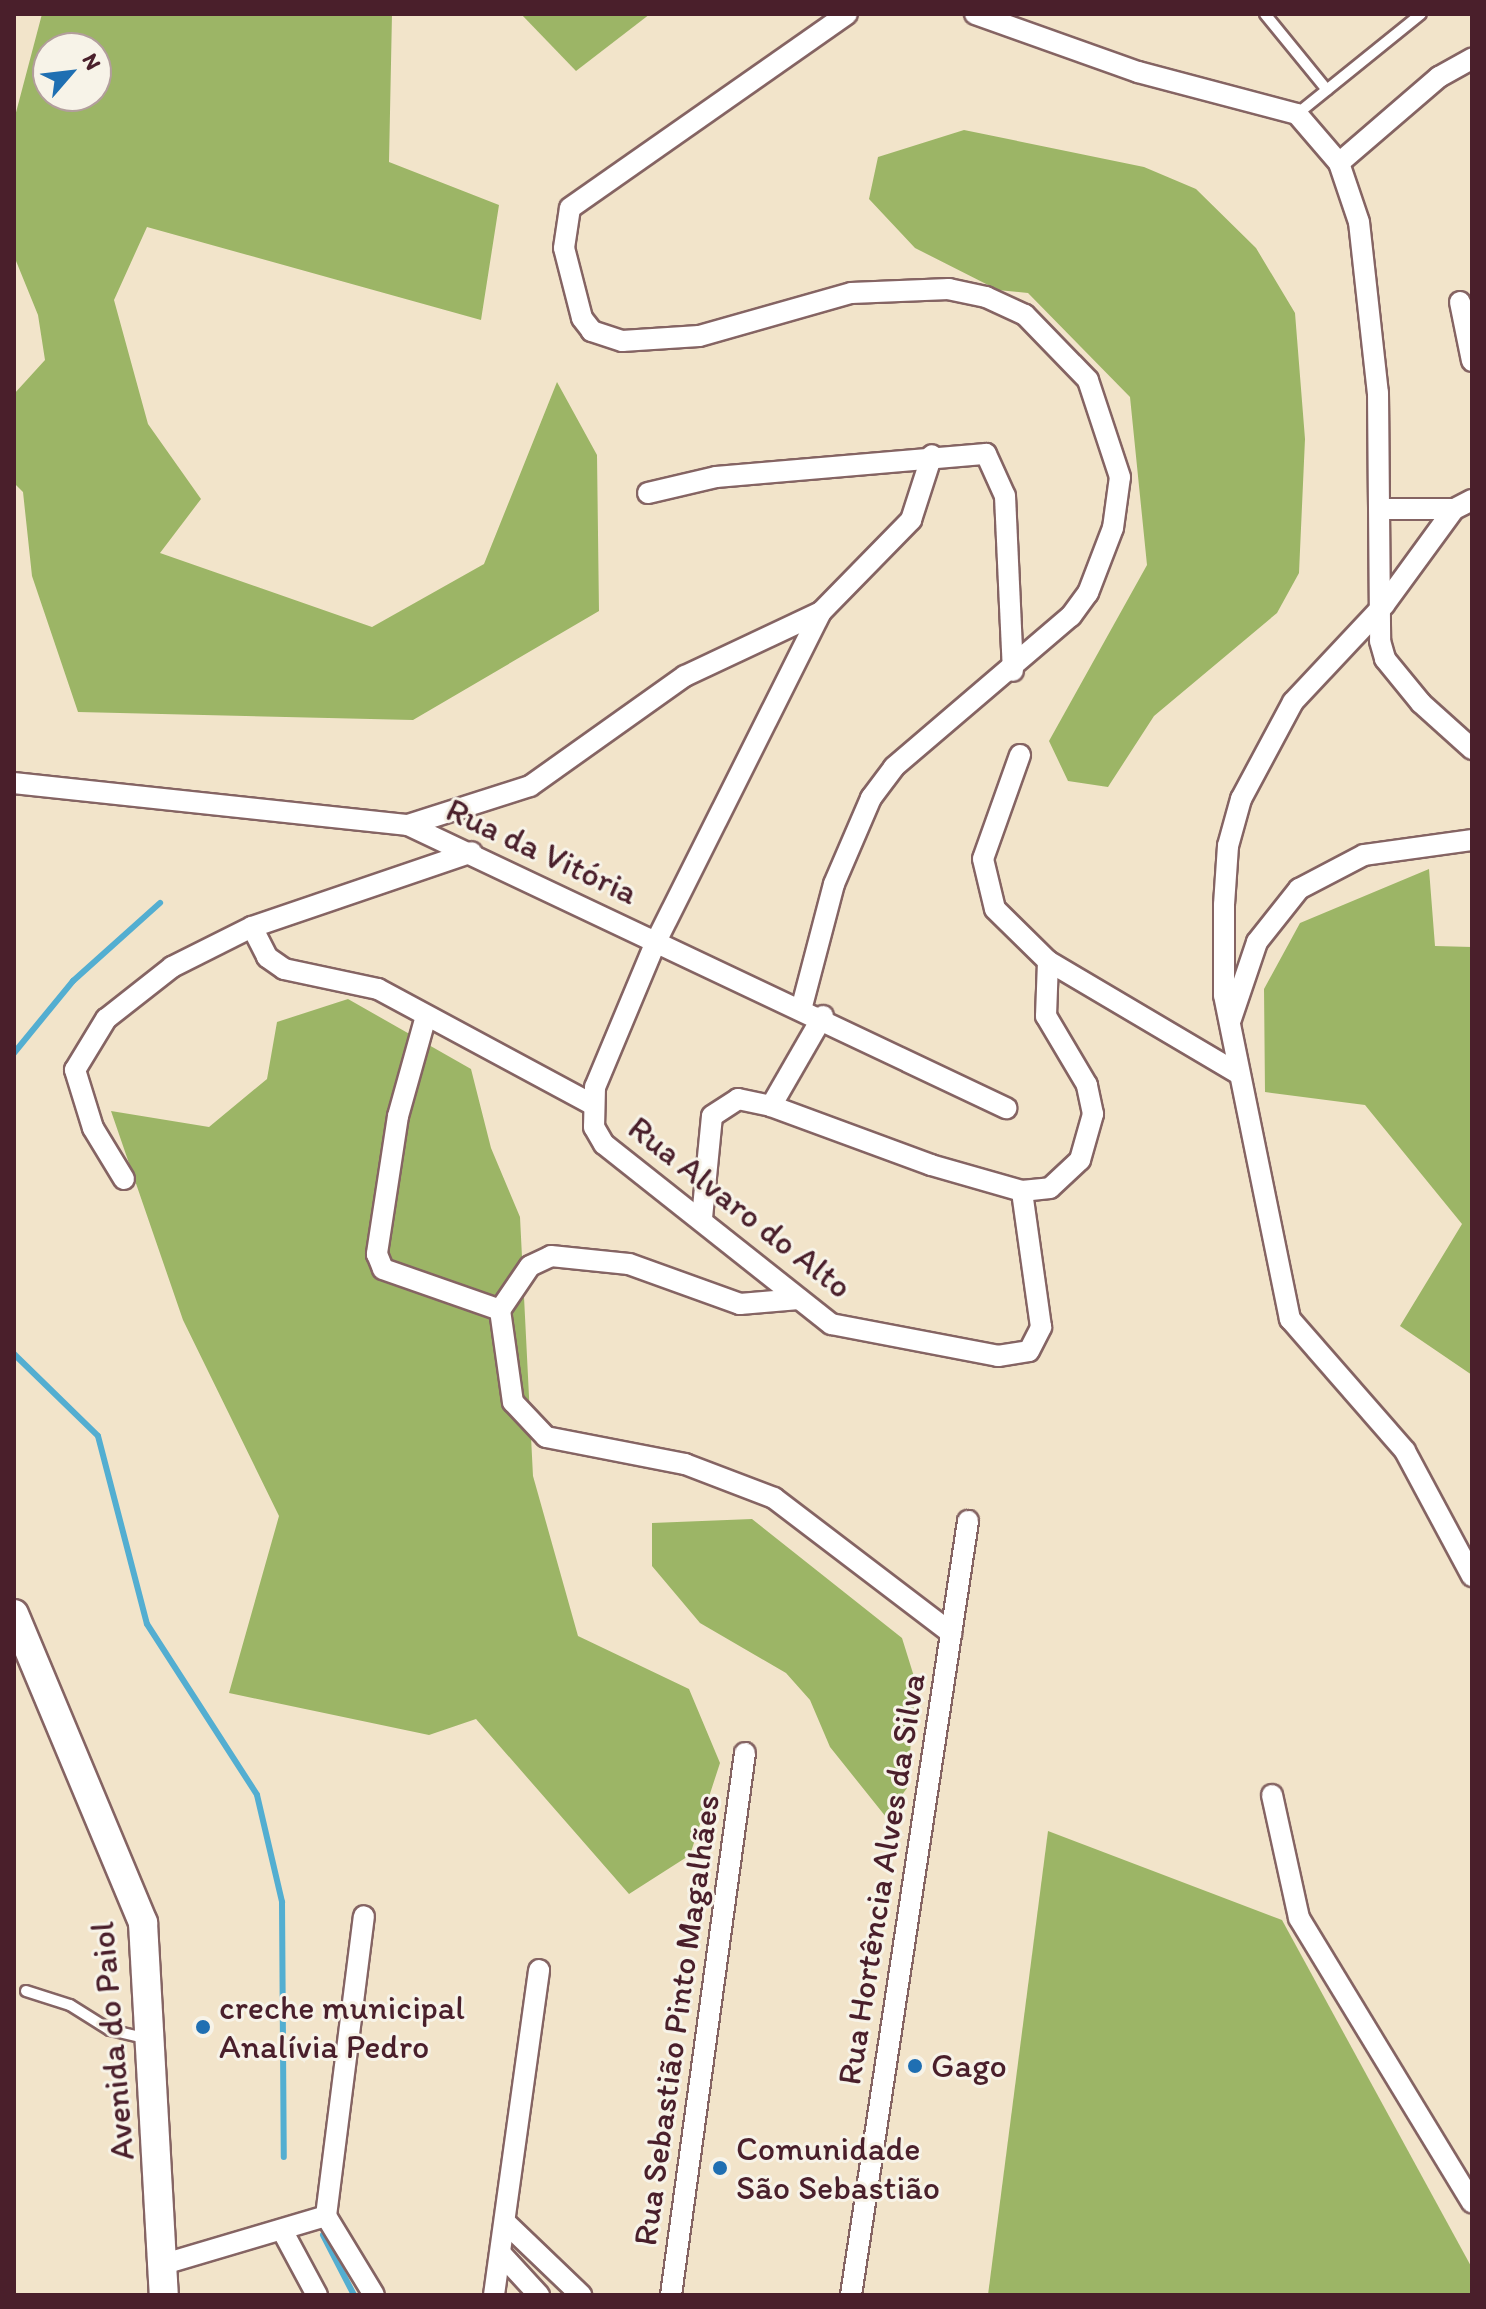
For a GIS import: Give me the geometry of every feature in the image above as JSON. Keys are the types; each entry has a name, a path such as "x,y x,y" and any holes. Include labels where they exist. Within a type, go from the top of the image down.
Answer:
{"street":[{"path":"802,1006 834,884 871,798 894,767 1013,671 1088,593 1113,528 1120,477 1088,380 1025,315 949,289 878,291 699,336 622,341 592,331 569,279 564,224 570,208 847,14"},
{"path":"975,14 1138,72 1297,114 1339,163 1359,222 1384,509 1385,659 1472,749"},
{"path":"1339,163 1439,77 1472,59"},
{"path":"1460,302 1472,361"},
{"path":"648,493 716,477 981,452 995,463 1013,586 1013,671"},
{"path":"408,825 530,786 685,676 821,612 911,520 932,455"},
{"path":"1384,509 1463,504"},
{"path":"1463,504 1384,605 1293,702 1241,799 1224,905 1231,1019 1239,1074 1290,1319 1405,1451 1472,1576"},
{"name":"Rua Alvaro do Alto","path":"821,612 657,939 590,1103 604,1144 702,1218 799,1299 858,1335 998,1356 1029,1351 1041,1327 1022,1191"},
{"path":"1020,755 989,837 985,886 995,909 1048,961 1239,1074"},
{"name":"Rua da Vitória","path":"14,783 408,825 802,1006 1006,1108"},
{"path":"1231,1019 1257,942 1299,889 1364,855 1472,840"},
{"path":"124,1179 80,1095 75,1070 85,1043 172,967 252,927 472,852"},
{"path":"252,927 267,957 284,969 378,989 590,1103"},
{"path":"702,1218 712,1116 738,1099 771,1106 1022,1191 1067,1178 1091,1138 1087,1085 1046,1016 1048,961"},
{"path":"426,1016 398,1116 378,1263 392,1274 500,1310"},
{"path":"771,1106 823,1016"},
{"path":"799,1299 740,1304 629,1264 542,1257 500,1310 513,1402 546,1437 586,1448 685,1464 774,1498 951,1633"},
{"name":"Rua Hortência Alves da Silva","path":"851,2295 968,1521"},
{"name":"Avenida do Paiol","path":"14,1614 132,1883 148,1965 164,2295"},
{"name":"Rua Sebastião Pinto Magalhães","path":"671,2295 745,1753"},
{"path":"1272,1795 1299,1918 1472,2202"},
{"path":"364,1916 326,2216 374,2295"},
{"path":"494,2295 503,2256 539,1970"},
{"path":"164,2264 326,2216"},
{"path":"507,2224 581,2295"},
{"path":"282,2230 317,2295"},
{"path":"503,2256 539,2295"}],"lane":[{"path":"1265,14 1327,90"},
{"path":"1297,114 1421,14"},
{"path":"26,1991 70,2005 110,2030 152,2038"}],"green space":[{"path":"42,14 392,14 389,162 499,205 481,320 147,227 114,300 148,424 201,499 160,553 372,627 484,564 557,382 597,455 599,611 413,720 78,712 32,576 23,492 14,483 14,394 45,360 38,315 14,256 14,120 32,52 32,112 112,112 112,32 37,32"},
{"path":"521,14 650,14 576,71"},
{"path":"964,130 1144,167 1196,189 1256,248 1295,313 1305,439 1299,573 1277,613 1154,716 1108,787 1068,781 1049,741 1147,565 1130,397 1028,293 998,290 915,248 869,199 878,157"},
{"path":"1429,869 1435,946 1472,947 1472,1375 1400,1326 1462,1224 1365,1105 1265,1092 1264,989 1300,923"},
{"path":"348,999 471,1069 491,1148 520,1217 533,1476 578,1636 689,1689 720,1763 690,1855 629,1894 476,1719 429,1735 229,1693 279,1516 183,1320 111,1111 209,1127 267,1079 277,1022"},
{"path":"752,1519 902,1638 916,1683 907,1788 886,1817 830,1747 810,1700 786,1673 700,1623 652,1566 652,1523"},
{"path":"1048,1831 1282,1920 1472,2268 1472,2295 988,2295"}],"waterway":[{"path":"14,1053 73,981 160,903"},
{"path":"14,1354 98,1436 147,1624 257,1795 282,1902 284,2157"},
{"path":"323,2235 354,2295"}],"place":[{"name":"creche municipal Analívia Pedro","path":"203,2027"},
{"name":"Gago","path":"915,2066"},
{"name":"Comunidade São Sebastião","path":"720,2168"}]}
